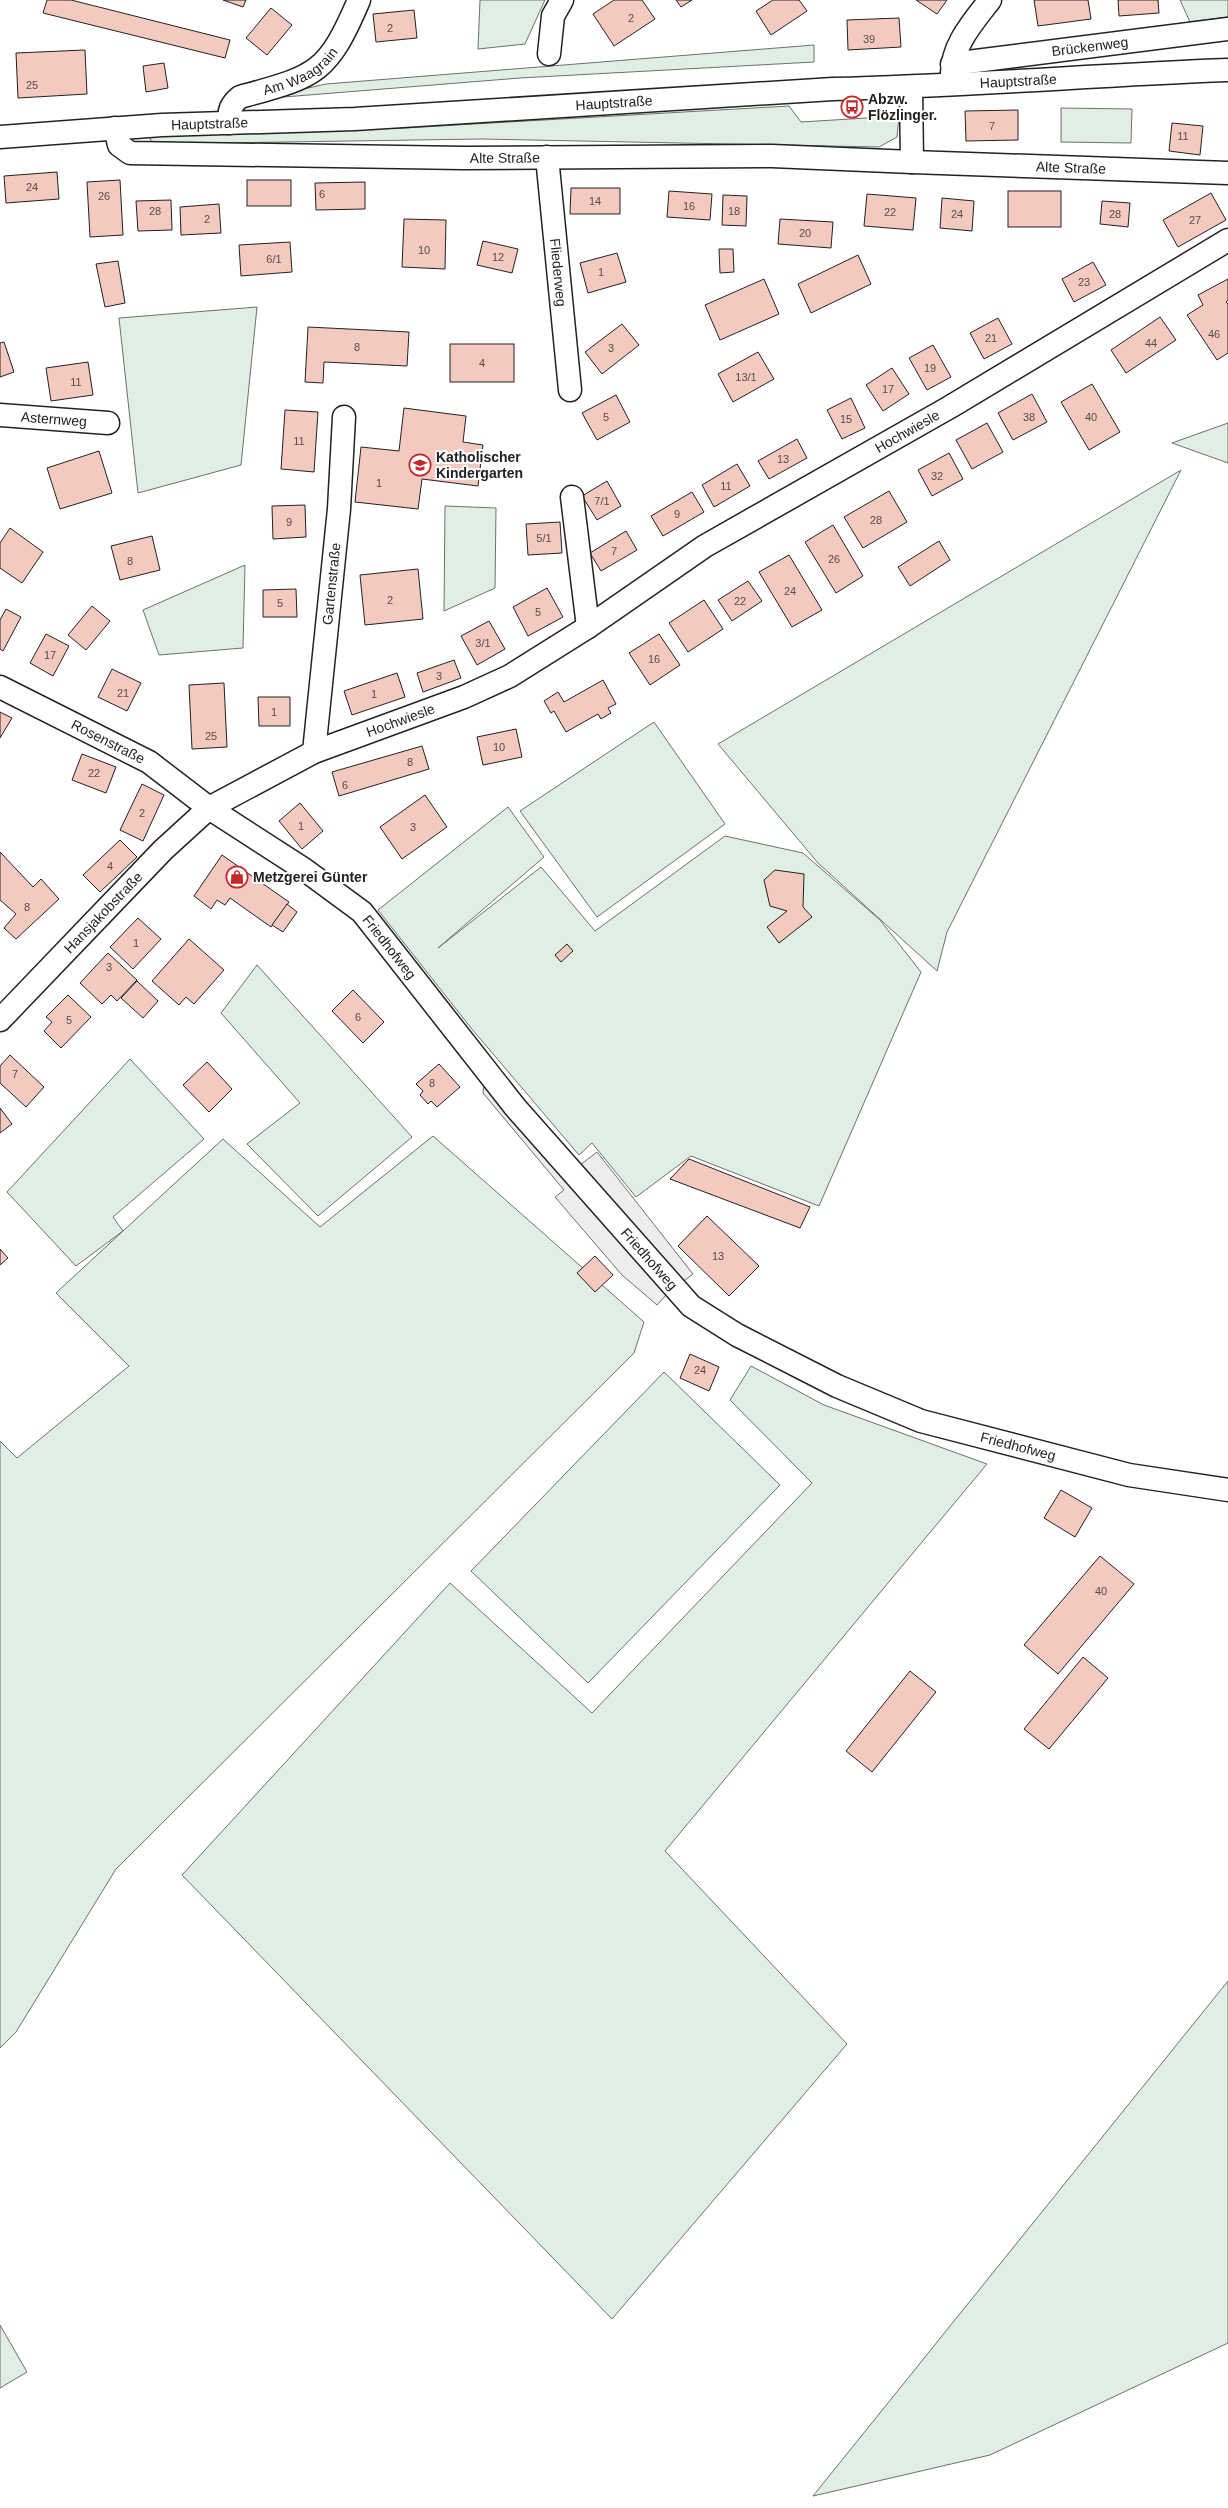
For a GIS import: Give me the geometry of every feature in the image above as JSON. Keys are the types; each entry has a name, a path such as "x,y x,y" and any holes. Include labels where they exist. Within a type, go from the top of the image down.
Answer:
{"street":[{"name":"Am Waagrain","path":"229,123 229,110 232,103 240,97 299,80 320,67 334,52 359,0"},
{"path":"549,54 553,16 562,0"},
{"path":"952,74 955,52 973,22 990,0"},
{"name":"Brückenweg","path":"952,74 1228,29"},
{"name":"Hauptstraße","path":"0,137 115,128 355,119 833,89 911,87 952,74 1084,75 1228,70"},
{"path":"911,87 912,162"},
{"name":"Alte Straße","path":"115,128 119,145 130,153 463,158 772,156 1228,173"},
{"name":"Fliederweg","path":"547,157 570,390"},
{"name":"Hochwiesle","path":"209,808 314,752 464,697 510,676 588,627 704,546 950,406 1228,240"},
{"name":"Asternweg","path":"0,415 108,423"},
{"name":"Gartenstraße","path":"314,752 339,509 344,417"},
{"path":"572,496 588,627"},
{"name":"Rosenstraße","path":"0,688 149,762 209,808"},
{"name":"Hansjakobstraße","path":"0,1020 163,850 209,808"},
{"name":"Friedhofweg","path":"209,808 304,870 362,912 515,1107 691,1306 737,1335 837,1386 922,1420 1129,1474 1228,1490"}],"green space":[{"path":"480,0 545,0 525,44 478,49"},
{"path":"1180,0 1228,0 1228,17 1190,22"},
{"path":"814,45 814,62 520,78 259,99 326,84"},
{"path":"789,106 801,122 899,116 897,137 879,147 481,139 153,144 148,135 404,128"},
{"path":"1061,108 1132,109 1131,143 1061,142"},
{"path":"257,307 241,465 138,493 119,318"},
{"path":"1228,423 1228,463 1172,443"},
{"path":"1181,470 947,932 937,971 818,863 718,744"},
{"path":"445,506 496,508 495,588 444,611"},
{"path":"245,565 243,648 159,655 143,610"},
{"path":"654,722 725,824 597,917 520,811"},
{"path":"508,807 544,857 438,948 541,867 595,931 725,836 803,853 880,920 921,972 819,1206 691,1156 636,1197 592,1143 579,1155 471,1028 378,910"},
{"path":"257,965 412,1137 318,1216 247,1144 300,1103 221,1013"},
{"path":"130,1059 204,1139 113,1217 123,1231 76,1266 7,1192"},
{"path":"433,1136 644,1322 634,1353 116,1869 16,2032 0,2048 0,1441 17,1458 129,1366 56,1293 223,1139 320,1227"},
{"path":"751,1366 824,1405 987,1464 665,1851 847,2044 612,2319 182,1875 450,1583 592,1713 812,1483 730,1400"},
{"path":"664,1372 780,1485 588,1683 471,1571"},
{"path":"1228,1981 1228,2343 990,2455 813,2496"},
{"path":"0,2325 27,2372 0,2388"}],"shaded area":[{"path":"484,1084 563,1178 597,1152 693,1274 667,1294 657,1305 622,1275 555,1197 564,1190 483,1093"}],"building":[{"path":"47,0 71,0 230,40 225,58 43,13"},
{"path":"223,0 246,0 243,7"},
{"path":"614,0 642,0 655,19 614,46 593,14"},
{"path":"676,0 692,0 681,7"},
{"path":"773,0 799,0 807,11 771,35 756,11"},
{"path":"916,0 947,0 937,14"},
{"path":"1034,0 1088,0 1091,19 1038,26"},
{"path":"1118,0 1158,0 1159,13 1119,16"},
{"path":"271,8 292,25 267,55 246,38"},
{"path":"414,10 417,38 376,42 373,14"},
{"path":"899,18 901,47 848,50 847,20"},
{"path":"85,50 87,94 18,98 16,53"},
{"path":"164,63 168,88 146,92 143,66"},
{"path":"1018,110 1018,140 966,141 965,111"},
{"path":"1172,123 1203,126 1200,155 1169,151"},
{"path":"57,172 59,199 6,203 4,176"},
{"path":"120,180 123,235 90,237 87,182"},
{"path":"247,180 291,180 291,206 247,206"},
{"path":"365,182 365,209 316,210 315,183"},
{"path":"571,188 620,188 620,214 570,214"},
{"path":"669,191 712,194 710,220 667,217"},
{"path":"1008,191 1061,191 1061,227 1008,227"},
{"path":"1211,193 1226,220 1178,247 1163,220"},
{"path":"867,194 916,198 913,230 864,226"},
{"path":"723,195 747,196 746,226 722,225"},
{"path":"942,198 974,201 972,231 940,228"},
{"path":"171,200 172,230 138,231 136,201"},
{"path":"1102,201 1130,203 1128,227 1100,224"},
{"path":"219,204 221,233 181,235 180,207"},
{"path":"404,219 446,220 445,269 402,267"},
{"path":"780,219 833,222 831,248 778,244"},
{"path":"483,241 518,249 512,273 477,265"},
{"path":"290,242 292,272 241,276 239,245"},
{"path":"719,249 733,249 734,272 720,273"},
{"path":"617,253 626,282 588,293 580,263"},
{"path":"858,255 871,284 811,313 798,284"},
{"path":"118,261 125,303 105,307 96,264"},
{"path":"1093,262 1106,285 1074,302 1062,279"},
{"path":"764,279 779,314 720,340 705,305"},
{"path":"1228,279 1228,300 1226,302 1228,304 1228,353 1217,360 1187,315 1203,305 1198,295"},
{"path":"1160,317 1176,340 1126,373 1111,350"},
{"path":"998,318 1012,344 984,359 970,333"},
{"path":"622,324 639,345 602,374 585,352"},
{"path":"308,327 409,332 407,366 324,362 323,383 305,382"},
{"path":"4,342 14,372 0,377 0,343"},
{"path":"450,344 514,344 514,382 450,382"},
{"path":"933,345 951,377 927,390 909,358"},
{"path":"758,352 774,379 733,402 718,374"},
{"path":"88,362 93,395 51,401 46,368"},
{"path":"892,368 909,394 883,411 866,385"},
{"path":"1092,384 1120,432 1089,450 1061,402"},
{"path":"1032,394 1047,422 1013,440 998,413"},
{"path":"616,395 630,422 597,440 582,413"},
{"path":"851,398 865,428 842,439 827,410"},
{"name":"Katholischer Kindergarten","path":"404,408 466,416 463,442 483,445 478,486 422,479 418,509 355,502 361,447 399,451"},
{"path":"285,410 318,412 314,472 281,469"},
{"path":"987,423 1003,452 972,469 956,440"},
{"path":"797,439 807,458 769,479 758,461"},
{"path":"99,451 112,493 60,509 47,468"},
{"path":"949,453 963,479 932,496 918,470"},
{"path":"737,464 750,486 714,507 702,485"},
{"path":"607,481 621,506 597,520 582,496"},
{"path":"889,491 907,522 863,548 844,517"},
{"path":"692,492 704,512 663,536 651,516"},
{"path":"305,505 306,537 273,539 272,506"},
{"path":"560,522 562,553 528,555 526,524"},
{"path":"833,525 863,576 836,593 805,542"},
{"path":"10,528 43,552 22,583 0,568 0,543"},
{"path":"626,531 637,550 601,571 590,553"},
{"path":"152,536 160,570 120,580 111,546"},
{"path":"939,541 950,560 910,586 898,567"},
{"path":"789,555 822,610 792,627 759,572"},
{"path":"418,569 423,619 365,625 360,575"},
{"path":"748,581 762,601 732,621 718,600"},
{"path":"547,588 563,617 528,636 513,607"},
{"path":"296,589 297,617 263,617 263,590"},
{"path":"704,600 723,629 688,652 669,623"},
{"path":"92,606 110,621 86,650 68,635"},
{"path":"6,609 21,617 3,651 0,649 0,620"},
{"path":"489,621 505,649 477,665 461,636"},
{"path":"46,634 69,646 53,676 30,663"},
{"path":"659,634 680,665 650,685 629,653"},
{"path":"454,660 461,678 423,692 417,673"},
{"path":"112,669 141,683 127,711 98,697"},
{"path":"397,673 405,697 352,715 344,691"},
{"path":"603,680 616,704 608,708 611,713 601,719 598,714 566,732 554,711 551,713 544,701 558,692 564,702"},
{"path":"224,683 227,747 192,749 189,685"},
{"path":"258,697 290,697 290,726 259,726"},
{"path":"0,712 12,718 0,738"},
{"path":"516,729 522,757 483,765 477,737"},
{"path":"422,746 429,769 339,796 332,772"},
{"path":"82,754 116,767 106,793 72,780"},
{"path":"142,784 164,795 143,841 120,830"},
{"path":"425,795 447,827 402,859 380,827"},
{"path":"300,803 323,831 302,849 279,821"},
{"path":"120,840 137,857 100,892 83,875"},
{"path":"0,852 33,887 41,879 59,899 16,939 4,928 16,914 0,900"},
{"path":"222,855 289,902 271,927 230,898 225,905 217,900 211,909 194,896"},
{"path":"775,870 804,874 803,907 812,917 779,943 767,927 787,911 770,906 764,880"},
{"path":"287,904 297,912 283,932 272,925"},
{"path":"138,918 161,939 133,969 110,947"},
{"path":"189,939 224,970 194,1004 186,997 179,1005 152,981"},
{"path":"567,944 573,951 561,962 555,955"},
{"path":"108,953 137,980 117,1001 111,995 102,1004 80,983"},
{"path":"137,981 158,1001 143,1018 121,998"},
{"path":"353,990 384,1022 363,1043 332,1011"},
{"path":"68,995 91,1017 61,1048 44,1031 52,1022 46,1017"},
{"path":"10,1055 44,1087 26,1107 0,1083 0,1066"},
{"path":"207,1062 232,1089 209,1112 183,1085"},
{"path":"439,1064 460,1087 437,1107 431,1101 428,1104 420,1095 423,1091 416,1084"},
{"path":"0,1108 12,1124 0,1133"},
{"path":"689,1159 810,1207 800,1228 670,1179"},
{"path":"707,1216 759,1266 729,1296 678,1246"},
{"path":"0,1249 8,1258 0,1265"},
{"path":"595,1256 613,1275 595,1292 577,1273"},
{"path":"690,1354 719,1367 709,1391 680,1378"},
{"path":"1061,1490 1092,1508 1075,1537 1044,1518"},
{"path":"1100,1556 1134,1584 1058,1674 1024,1645"},
{"path":"1083,1657 1108,1678 1049,1749 1024,1729"},
{"path":"910,1671 936,1692 872,1772 846,1751"}],"place":[{"name":"Abzw. Flözlinger.","path":"852,107"},
{"name":"Katholischer Kindergarten","path":"420,465"},
{"name":"Metzgerei Günter","path":"237,877"}]}
